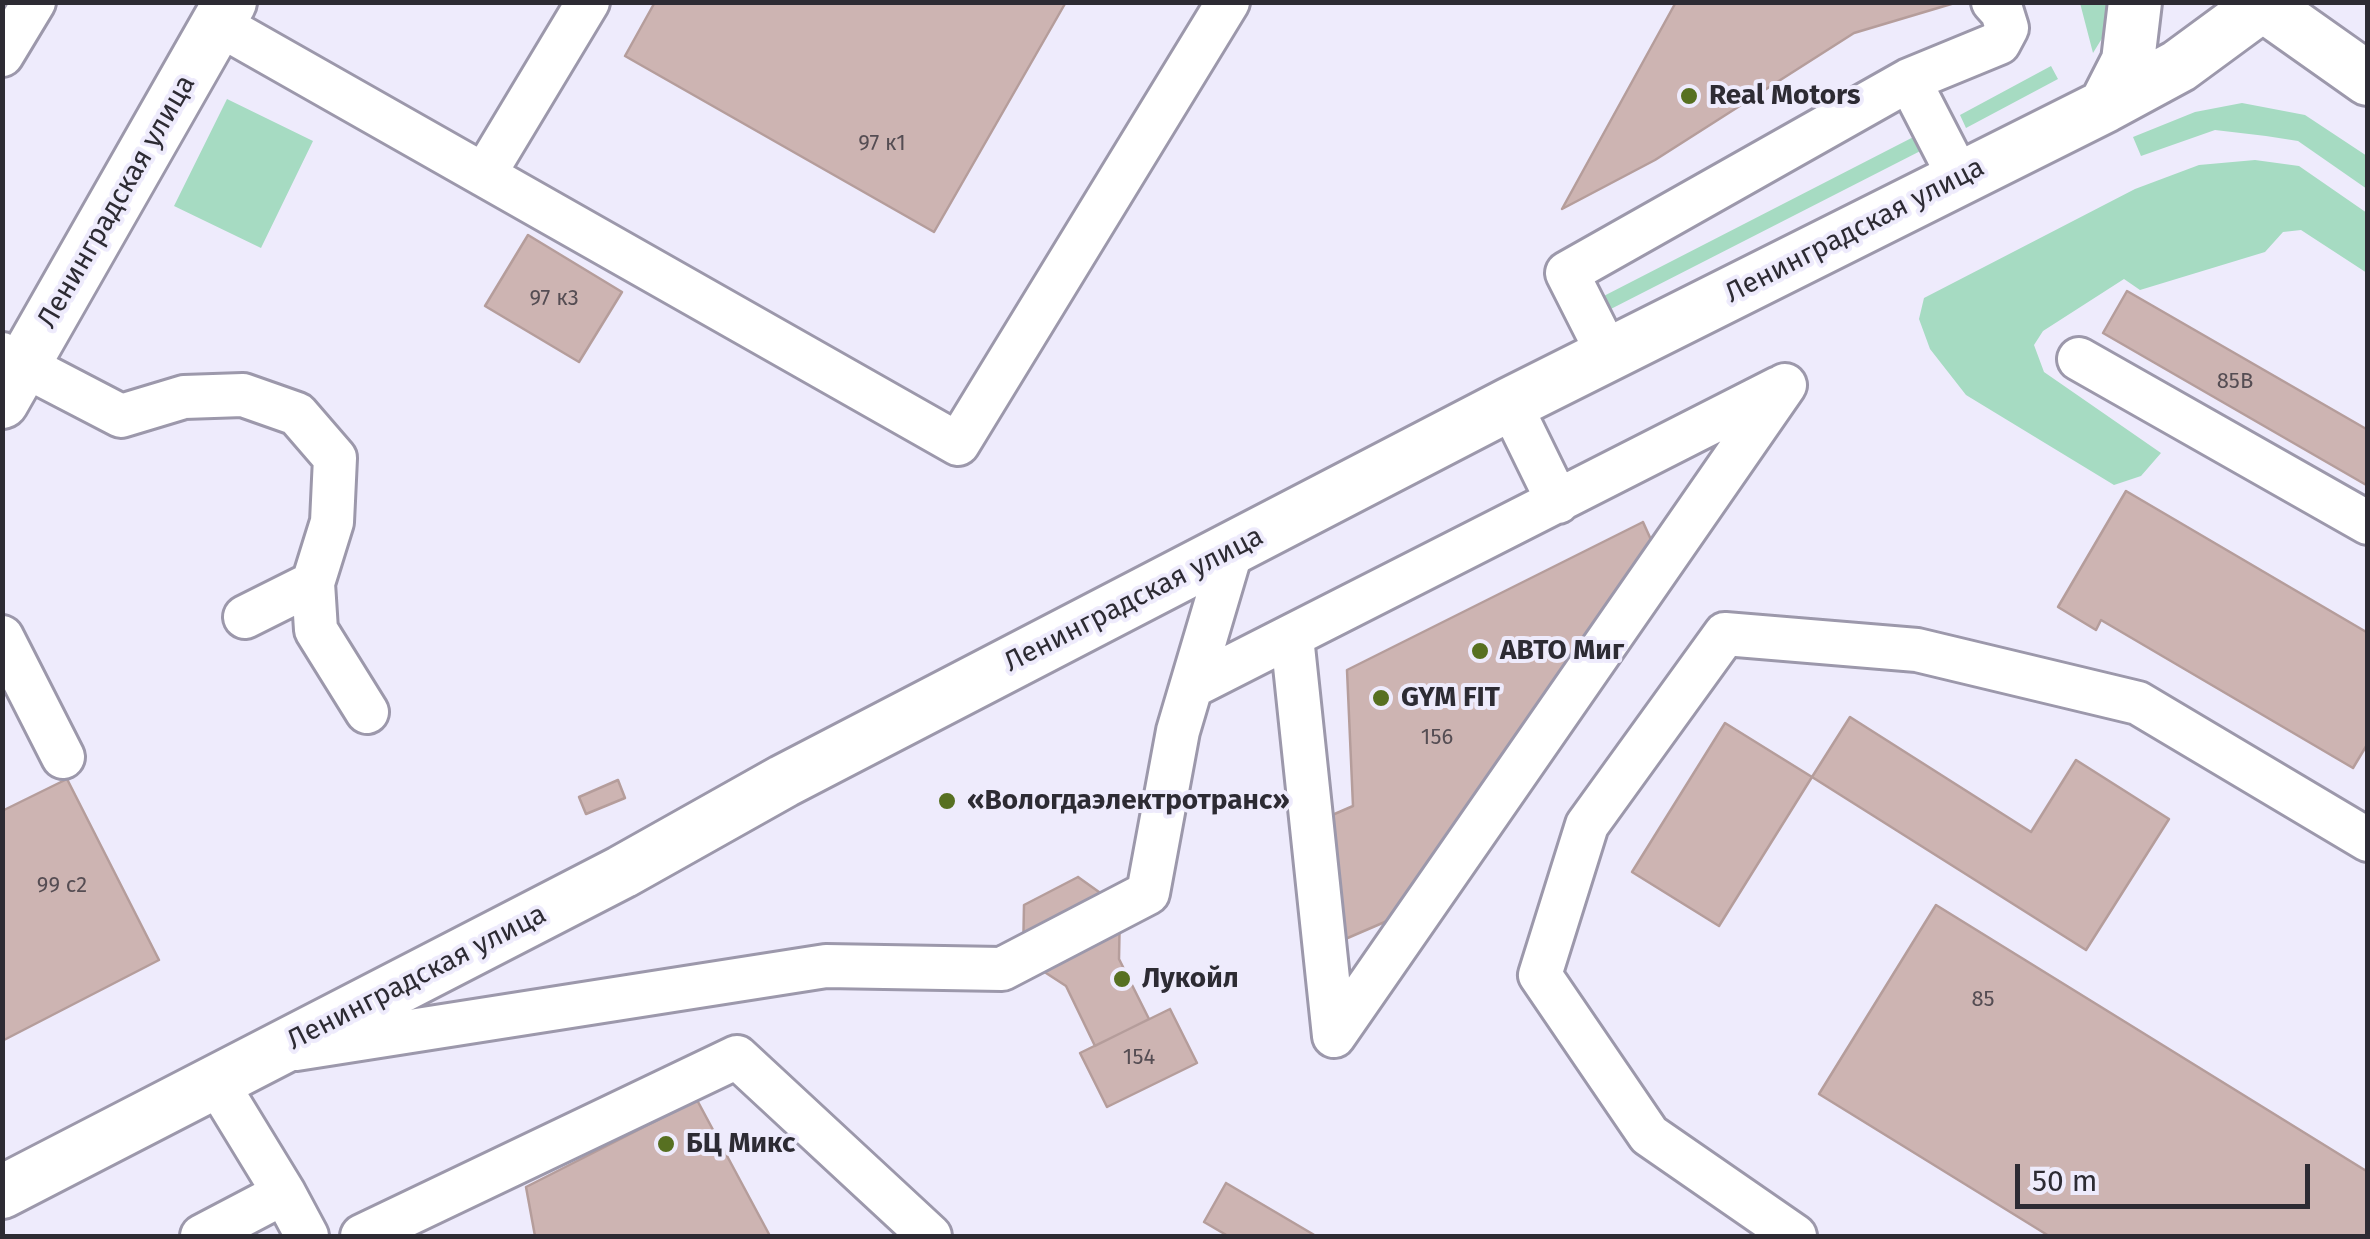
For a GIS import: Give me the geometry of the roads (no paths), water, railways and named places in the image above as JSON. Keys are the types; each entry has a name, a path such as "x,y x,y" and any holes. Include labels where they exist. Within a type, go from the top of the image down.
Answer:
{"main road":[{"path":"2105,106 2128,60 2135,2"},
{"path":"2261,3 2368,79"},
{"name":"Ленинградская улица","path":"2,1192 1510,404 2105,106 2179,66 2261,3"},
{"name":"Ленинградская улица","path":"9,374 224,14"}],"lane":[{"path":"2,56 34,2"},
{"path":"484,175 588,2"},
{"path":"224,14 484,175 958,444 1228,2"},
{"path":"1608,354 1567,273 1910,80 1999,43 2007,28 2002,12 1993,2"},
{"path":"1910,80 1960,178"},
{"path":"2079,359 2368,522"},
{"path":"9,374 121,416 184,397 244,395 297,414 335,458 332,522 313,583 316,630 367,712"},
{"path":"1191,688 1292,636 1558,502 1785,385 1334,1036 1292,636"},
{"path":"1510,404 1558,502"},
{"path":"270,1054 826,966 1002,968 1148,893 1178,731 1232,549"},
{"path":"245,616 313,583"},
{"path":"1795,1236 1649,1135 1540,976 1587,825 1724,634 1917,650 2138,703 2368,840"},
{"path":"2,637 62,757"},
{"path":"362,1236 737,1058 930,1236"},
{"path":"215,1080 307,1236"},
{"path":"202,1236 284,1193"}],"place":[{"name":"Real Motors","path":"1689,96"},
{"name":"АВТО Миг","path":"1480,651"},
{"name":"GYM FIT","path":"1381,698"},
{"name":"«Вологдаэлектротранс»","path":"947,801"},
{"name":"Лукойл","path":"1122,979"},
{"name":"БЦ Микс","path":"666,1144"}]}
